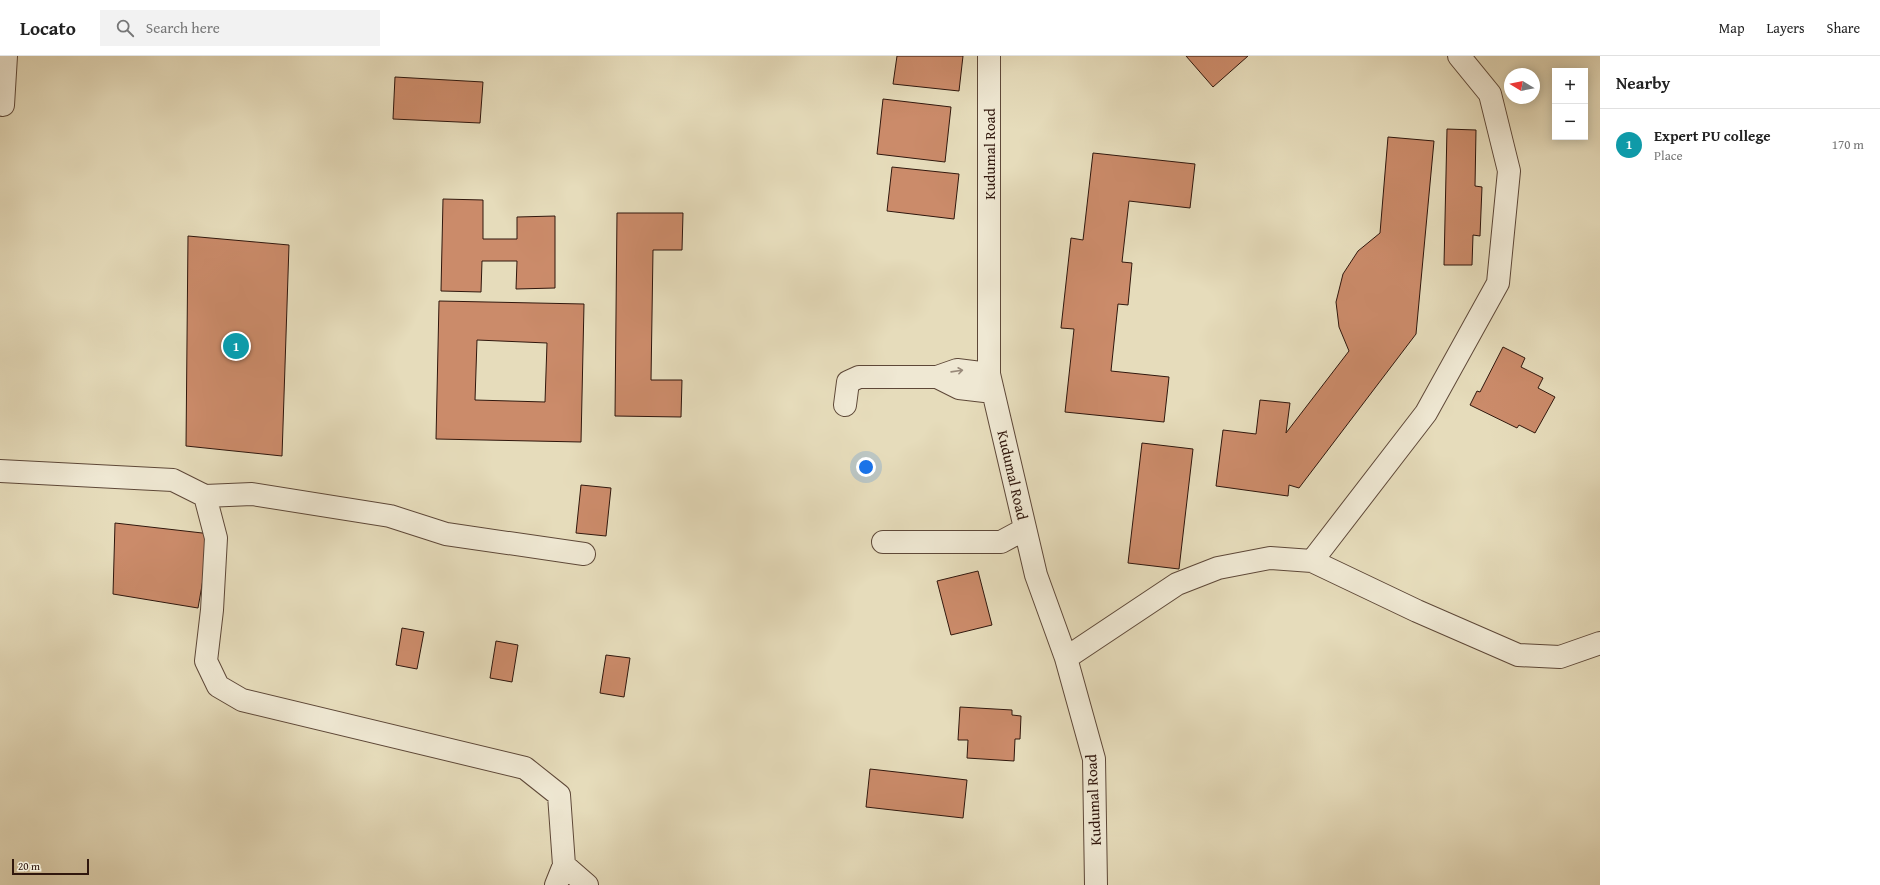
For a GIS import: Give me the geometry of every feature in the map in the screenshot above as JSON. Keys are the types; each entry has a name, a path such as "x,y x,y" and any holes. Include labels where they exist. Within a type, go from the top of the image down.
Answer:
{"street":[{"path":"3,105 6,56"},
{"name":"Kudumal Road","path":"989,56 991,383 1036,574 1066,658 1094,759 1096,885"},
{"path":"1312,560 1426,414 1498,283 1509,171 1490,94 1459,56"},
{"path":"845,405 848,382 860,377 937,377 959,388 991,383"},
{"path":"0,471 173,480 205,496 252,494 390,516 446,534 584,554"},
{"path":"205,496 216,538 212,610 206,661 218,686 242,700 525,768 559,795 560,875 587,885"},
{"path":"883,542 1001,542 1025,530"},
{"path":"1066,658 1177,584 1218,568 1270,558 1312,560 1417,611 1518,655 1560,657 1600,643"}],"building":[{"path":"897,56 963,56 959,91 893,84"},
{"path":"1186,56 1248,56 1213,87"},
{"path":"395,77 483,82 480,123 393,119"},
{"path":"883,99 951,107 945,162 877,154"},
{"path":"1447,129 1476,130 1475,186 1482,187 1480,236 1473,235 1472,265 1444,265"},
{"path":"1388,137 1434,141 1416,334 1299,488 1289,485 1288,496 1216,486 1223,430 1256,434 1260,400 1290,403 1286,433 1349,351 1339,327 1336,302 1343,274 1358,251 1380,233"},
{"path":"1093,153 1195,164 1190,208 1129,201 1122,262 1132,263 1128,305 1118,304 1111,371 1169,377 1164,422 1065,412 1074,329 1061,328 1071,238 1083,240"},
{"path":"892,167 959,174 954,219 887,211"},
{"path":"443,199 483,200 483,239 517,239 517,217 555,216 555,288 516,289 517,261 482,261 481,292 441,291"},
{"path":"617,213 683,213 682,250 653,250 651,380 682,380 681,417 615,416"},
{"path":"188,236 289,245 282,456 186,446"},
{"path":"439,301 584,304 581,442 436,439","holes":["477,340 547,343 545,402 475,400"]},
{"path":"1503,347 1525,358 1521,367 1543,378 1538,388 1555,397 1535,433 1519,425 1517,428 1470,405 1477,391 1480,392"},
{"path":"1142,443 1193,449 1179,569 1128,563"},
{"path":"581,485 611,488 606,536 576,533"},
{"path":"115,523 211,534 198,608 113,594"},
{"path":"978,571 992,625 951,635 937,581"},
{"path":"402,628 424,632 417,669 396,665"},
{"path":"496,641 518,645 512,682 490,678"},
{"path":"606,655 630,658 624,697 600,693"},
{"path":"960,707 1012,710 1012,715 1021,716 1020,739 1015,739 1014,761 967,758 968,740 958,740"},
{"path":"870,769 967,780 963,818 866,807"}],"place":[{"name":"Expert PU college","path":"236,346"}]}
